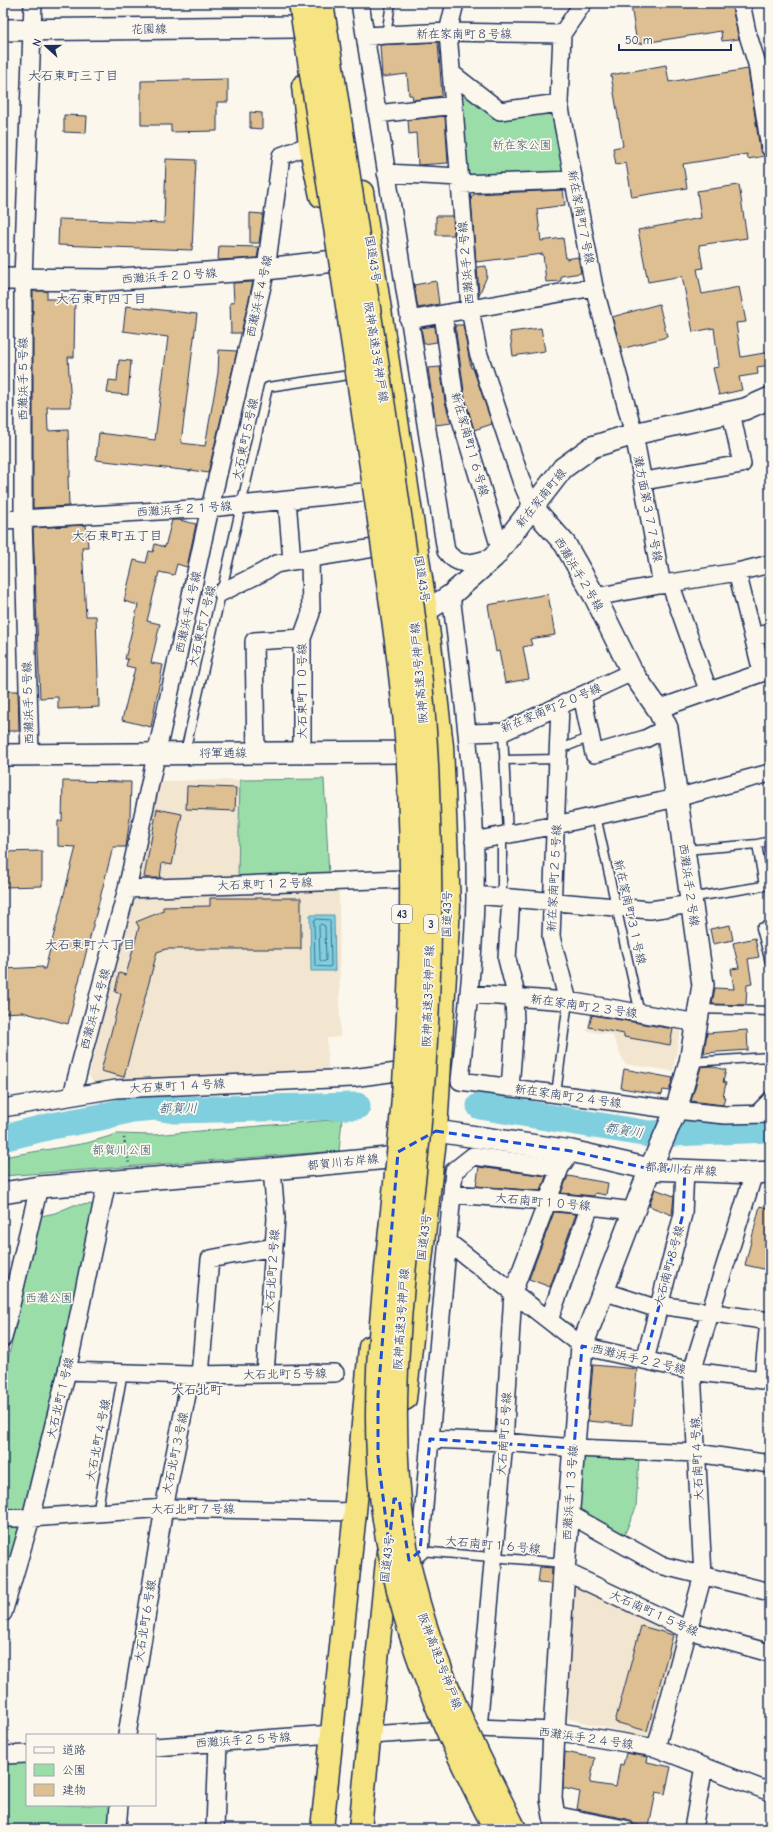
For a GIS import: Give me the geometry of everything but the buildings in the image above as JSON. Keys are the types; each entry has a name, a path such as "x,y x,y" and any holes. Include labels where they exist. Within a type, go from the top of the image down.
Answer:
{"highway":[{"name":"43","path":"292,3 310,145 334,261 364,492 380,581 402,752 404,879 397,1072 356,1512 322,1829"},
{"name":"阪神高速3号神戸線","path":"300,3 347,304 389,593 404,706 409,785 412,880 406,1054 380,1336 378,1457 382,1506 397,1589 415,1654 428,1690 452,1744 495,1829"},
{"name":"阪神高速3号神戸線","path":"322,3 411,589 428,783 431,882 430,968 426,1057 398,1332 396,1449 400,1502 414,1585 432,1648 472,1742 515,1829"},
{"name":"国道43号","path":"331,3 384,324 426,611 442,746 448,906 436,1131 385,1581 360,1829"}],"street":[{"name":"西灘浜手５号線","path":"30,754 23,519 24,279 33,3"},
{"path":"360,3 446,551 453,560 466,564 497,552"},
{"name":"西灘浜手２号線","path":"455,3 448,32 470,309 478,352 522,483 533,508 564,544 595,597 632,672 658,709 667,728 703,985 699,1016 690,1062 674,1114 653,1161"},
{"path":"562,34 583,3"},
{"path":"741,3 747,32 757,64 770,148"},
{"name":"花園線","path":"3,30 296,27"},
{"name":"新在家南町８号線","path":"365,36 448,32 562,34"},
{"name":"新在家南町７号線","path":"562,34 559,103 594,287 634,434"},
{"path":"451,73 500,111 559,103"},
{"path":"377,114 454,106"},
{"name":"西灘浜手４号線","path":"72,1096 127,889 210,508 266,269 281,156 310,145"},
{"path":"386,173 460,181 574,180"},
{"name":"西灘浜手２０号線","path":"3,279 105,280 266,269 334,261"},
{"path":"409,320 594,287"},
{"name":"新在家南町１６号線","path":"443,314 455,400 497,552"},
{"name":"新在家南町線","path":"426,611 450,595 497,552 563,468 592,447 634,434 745,409 770,398"},
{"path":"644,481 742,464 731,412"},
{"name":"灘方面第３７７号線","path":"634,434 666,584 708,690"},
{"name":"西灘浜手２１号線","path":"3,520 210,508 364,492"},
{"path":"287,500 292,561"},
{"path":"222,592 261,574 276,564 374,548"},
{"name":"大石東町１０号線","path":"302,753 302,638 311,613 310,558"},
{"path":"595,597 737,572 770,564"},
{"path":"658,709 708,690 766,671 753,637 737,572"},
{"path":"450,595 467,733 474,841 474,949 469,994"},
{"path":"753,637 770,633"},
{"path":"256,753 254,641 302,638"},
{"name":"新在家南町２０号線","path":"467,733 503,732 632,672"},
{"path":"582,695 594,754 645,739 667,728"},
{"name":"新在家南町２５号線","path":"560,706 551,938 568,1002"},
{"name":"将軍通線","path":"3,755 402,752 442,746"},
{"path":"474,841 556,825 676,798 770,773"},
{"name":"大石東町１２号線","path":"127,889 404,879"},
{"path":"475,895 650,910 692,904"},
{"path":"507,898 507,959 516,998 510,1088"},
{"name":"新在家南町２３号線","path":"469,994 568,1002 640,1014 699,1016"},
{"name":"新在家南町２４号線","path":"469,994 460,1081 556,1094 674,1114 770,1114"},
{"name":"大石東町１４号線","path":"3,1108 116,1089 352,1078 397,1072"},
{"name":"都賀川右岸線","path":"3,1193 38,1186 272,1169 388,1158 436,1131 566,1160 653,1161 685,1170 762,1172"},
{"path":"385,1581 420,1551 454,1171 473,1156 566,1160"},
{"name":"大石南町５号線","path":"478,1728 504,1442 513,1292 548,1201 566,1160"},
{"name":"西灘浜手１３号線","path":"555,1822 551,1798 554,1731 564,1567 582,1346 653,1161"},
{"name":"大石北町２号線","path":"265,1374 276,1218 272,1169"},
{"name":"大石南町８号線","path":"645,1360 683,1214 685,1170"},
{"name":"大石南町４号線","path":"656,1748 703,1575 692,1371 710,1313 762,1172"},
{"name":"大石北町１号線","path":"3,1613 31,1518 67,1371 107,1181"},
{"path":"3,1338 38,1186"},
{"name":"大石南町１０号線","path":"452,1194 548,1201 634,1211"},
{"path":"549,1320 590,1206"},
{"name":"西灘浜手２２号線","path":"448,1242 582,1346 692,1371 766,1380"},
{"name":"大石北町３号線","path":"164,1508 196,1375 210,1259 274,1247"},
{"path":"603,1291 658,1307 770,1321 766,1380"},
{"name":"大石北町５号線","path":"67,1371 196,1375 335,1373"},
{"path":"430,1439 504,1442 574,1448 697,1453 770,1464"},
{"name":"大石北町７号線","path":"3,1518 31,1518 164,1508 356,1512"},
{"name":"大石北町６号線","path":"127,1734 164,1508"},
{"path":"569,1514 660,1565 770,1592"},
{"name":"大石南町１５号線","path":"564,1567 688,1630 770,1653"},
{"name":"西灘浜手２４号線","path":"370,1735 478,1728 554,1731 656,1748 770,1792"},
{"name":"西灘浜手２５号線","path":"156,1747 332,1734"},
{"path":"215,1829 218,1742"},
{"path":"3,1755 26,1754"},
{"path":"693,1829 704,1766"},
{"path":"117,1829 119,1806"},
{"path":"555,1822 625,1829"}],"lane":[{"path":"386,35 391,3"},
{"name":"大石東町５号線","path":"242,505 268,387 349,375"},
{"name":"大石東町７号線","path":"184,753 242,505"},
{"path":"503,732 507,898"},
{"path":"504,760 558,755 591,737"},
{"name":"新在家南町３１号線","path":"596,816 640,1014"},
{"path":"684,851 757,844 770,841"},
{"path":"692,904 700,896 767,886 757,844"},
{"path":"770,925 761,928 770,962"},
{"name":"新在家南町２５号線","path":"556,1094 568,1002"},
{"path":"699,1016 770,1011"},
{"path":"690,1062 770,1057"},
{"path":"750,1115 770,1095"},
{"name":"大石北町４号線","path":"97,1513 123,1372"},
{"name":"大石南町１６号線","path":"420,1551 494,1557 564,1567"}],"path":[{"path":"124,1138 129,1166"}],"highlighted area":[{"path":"436,1131 571,1151 650,1169 685,1170 683,1214 645,1360 582,1346 574,1448 430,1439 420,1551 409,1560 399,1499 394,1499 389,1544 378,1457 378,1395 398,1152"}],"shaded area":[{"path":"240,780 238,877 145,882 138,875 160,781"},
{"path":"339,888 340,1037 327,1038 328,1074 121,1085 120,1080 93,1083 89,1075 131,903 144,895"},
{"path":"591,1010 681,1028 673,1071 625,1064 612,1035 587,1031"},
{"path":"582,1584 675,1630 679,1636 652,1731 644,1737 569,1719 566,1716 573,1590"}],"green space":[{"name":"新在家公園","path":"457,80 498,115 548,110 556,115 564,169 558,176 473,178 464,173"},
{"path":"324,779 329,876 238,877 240,780"},
{"name":"都賀川公園","path":"342,1119 339,1151 3,1176 3,1157 87,1143 117,1134 153,1135"},
{"name":"西灘公園","path":"98,1204 28,1508 19,1512 3,1512 3,1381 41,1216 55,1213 74,1205"},
{"path":"584,1456 639,1457 636,1508 622,1540 575,1511 578,1461"},
{"path":"3,1525 16,1525 22,1532 3,1591"},
{"path":"26,1762 26,1806 115,1806 113,1829 3,1829 3,1764"}],"water":[{"path":"310,915 334,915 335,971 311,971"}],"waterway":[{"name":"都賀川","path":"3,1138 132,1109 156,1107 174,1110 357,1106"},
{"name":"都賀川","path":"480,1106 649,1134 770,1129"}],"district":[{"name":"大石東町三丁目","path":"73,75"},
{"name":"大石東町四丁目","path":"101,298"},
{"name":"大石東町五丁目","path":"117,535"},
{"name":"大石東町六丁目","path":"90,944"},
{"name":"大石北町","path":"197,1389"}]}
